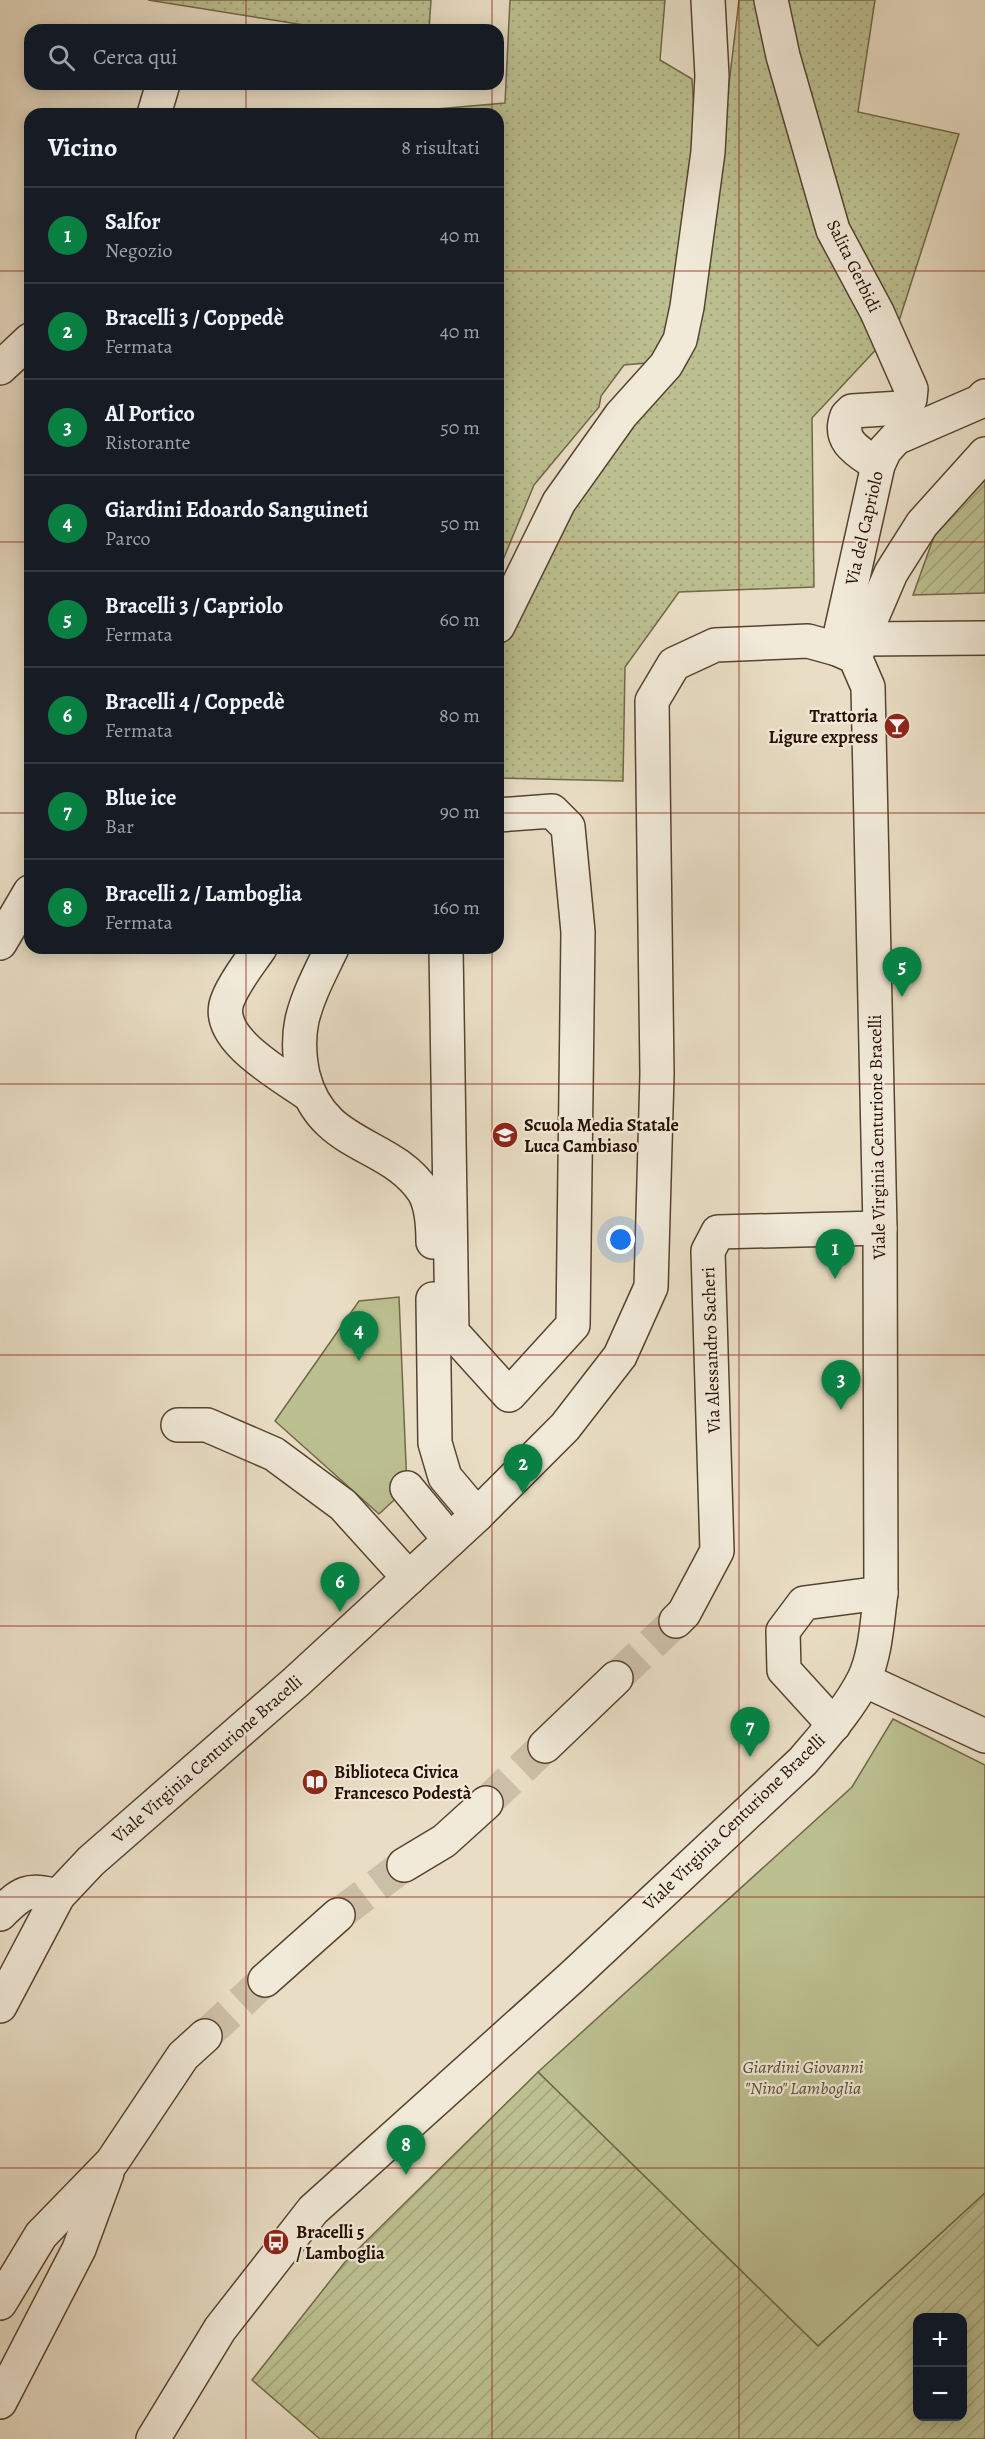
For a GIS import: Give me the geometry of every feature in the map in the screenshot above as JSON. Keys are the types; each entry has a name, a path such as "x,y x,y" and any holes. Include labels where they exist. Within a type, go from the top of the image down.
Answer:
{"street":[{"path":"504,617 524,568 559,502 621,416 666,364 680,340 687,308 708,152 712,76 708,0"},
{"name":"Salita Gerbidi","path":"771,0 783,56 833,230 877,312 911,389 910,399 901,408 852,411 847,416 844,435 848,444 878,465"},
{"path":"156,108 161,90"},
{"path":"0,368 24,346"},
{"name":"Via del Capriolo","path":"851,648 878,465 885,450 896,438 980,402 985,396"},
{"name":"Via del Capriolo","path":"851,648 891,573 922,524 985,454"},
{"path":"851,648 985,638"},
{"name":"Viale Virginia Centurione Bracelli","path":"0,2006 58,1896 91,1861 296,1682 477,1515 565,1427 620,1356 651,1287 657,1074 652,701 674,664 715,645 808,642 851,648 868,687 880,1228 881,1593 872,1652 864,1680 834,1725 802,1761 589,1961 313,2210 220,2329 153,2439"},
{"path":"446,954 452,1332 509,1395 573,1325 578,932 568,827 552,811 504,814"},
{"path":"0,943 24,902"},
{"path":"256,954 227,1000 225,1013 228,1027 248,1051 308,1094 328,1122 414,1179 426,1194 433,1229 435,1443 445,1477 477,1515"},
{"path":"308,1094 300,1060 299,1042 302,1020 330,954"},
{"name":"Via Alessandro Sacheri","path":"676,1621 684,1613 717,1551 708,1251 718,1232 880,1228"},
{"path":"178,1425 207,1425 274,1454 343,1505 409,1578"},
{"path":"407,1488 450,1540"},
{"path":"834,1725 784,1670 783,1631 804,1603 881,1593"},
{"path":"545,1746 616,1678"},
{"path":"864,1680 985,1736"},
{"path":"404,1865 444,1841 486,1803"},
{"path":"0,1914 22,1894 40,1891 58,1896"},
{"path":"265,1980 338,1915"},
{"path":"0,2303 40,2235 112,2162 183,2056 205,2036"},
{"path":"0,2402 79,2249 112,2162"}],"green space":[{"path":"148,0 431,0 429,24 298,24"},
{"path":"510,0 665,0 660,60 692,79 694,109 693,171 668,333 647,363 624,365 601,396 599,407 534,485 504,558 504,108 449,108 505,103"},
{"path":"739,0 875,0 858,112 959,134 897,327 812,418 814,587 679,592 625,667 623,781 504,778 504,635 552,530 704,293"},
{"path":"985,471 985,593 913,595 942,514"},
{"path":"399,1297 407,1488 379,1514 275,1421 359,1301"},
{"name":"Giardini Giovanni \"Nino\" Lamboglia","path":"893,1719 985,1765 985,2193 818,2346 538,2072 852,1787"},
{"path":"538,2072 818,2346 985,2193 985,2439 320,2439 252,2380 345,2262"}],"tunnel":[{"path":"616,1678 676,1621"},
{"path":"486,1803 545,1746"},
{"path":"338,1915 404,1865"},
{"path":"205,2036 265,1980"}],"place":[{"name":"Trattoria Ligure express","path":"897,726"},
{"name":"Bracelli 3 / Capriolo","path":"902,997"},
{"name":"Scuola Media Statale Luca Cambiaso","path":"505,1135"},
{"name":"Salfor","path":"835,1279"},
{"name":"Giardini Edoardo Sanguineti","path":"359,1361"},
{"name":"Al Portico","path":"841,1410"},
{"name":"Bracelli 3 / Coppedè","path":"523,1494"},
{"name":"Bracelli 4 / Coppedè","path":"340,1612"},
{"name":"Blue ice","path":"750,1757"},
{"name":"Biblioteca Civica Francesco Podestà","path":"315,1782"},
{"name":"Bracelli 2 / Lamboglia","path":"406,2175"},
{"name":"Bracelli 5 / Lamboglia","path":"276,2242"}]}
